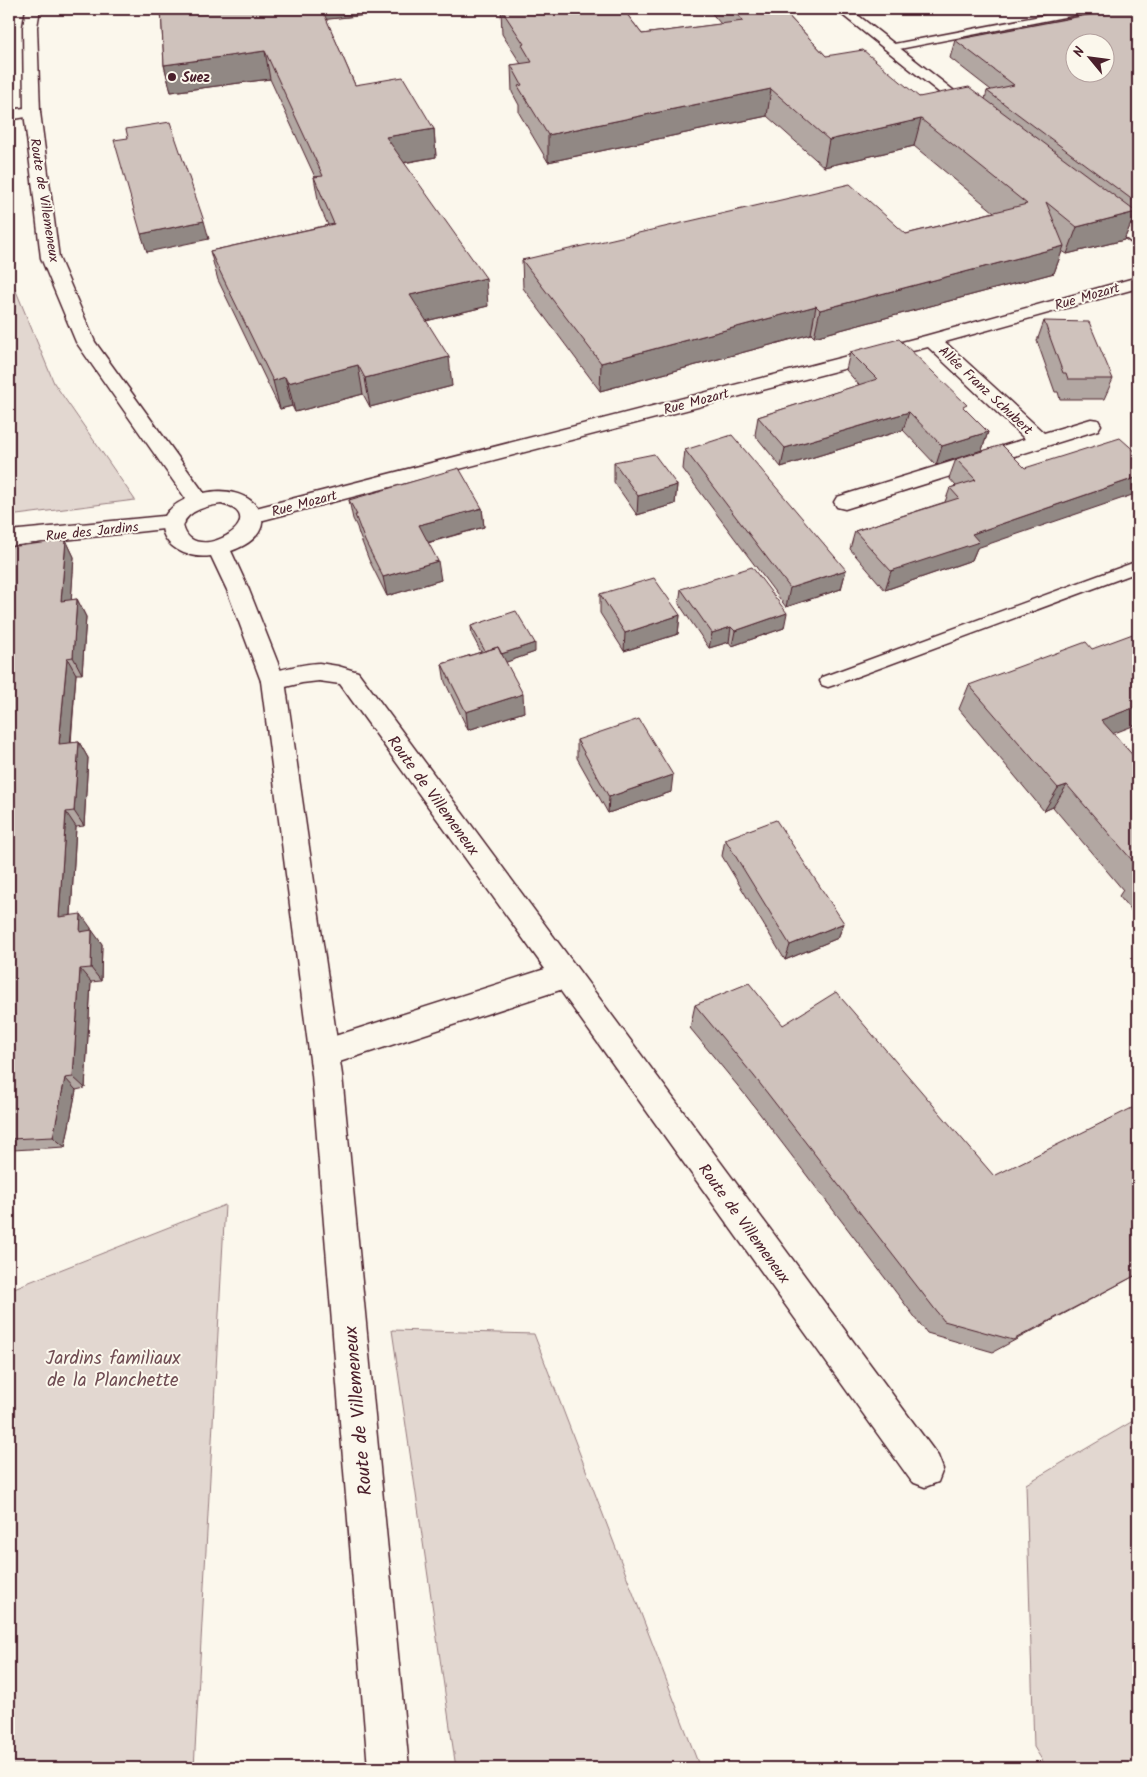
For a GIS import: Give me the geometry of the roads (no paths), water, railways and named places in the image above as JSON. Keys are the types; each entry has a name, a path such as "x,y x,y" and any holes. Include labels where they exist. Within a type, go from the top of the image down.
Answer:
{"street":[{"name":"Route de Villemeneux","path":"33,9 30,27 32,112 50,258 86,342 198,501"},
{"path":"842,9 990,126"},
{"path":"9,115 32,112"},
{"path":"1084,197 1138,239"},
{"name":"Rue Mozart","path":"252,516 932,340 1138,282"},
{"name":"Allée Franz Schubert","path":"932,340 1040,441"},
{"name":"Allée Franz Schubert","path":"845,502 1091,425"},
{"path":"222,497 233,499 249,509 252,516 252,524 243,535 230,545 218,548 206,550 186,545 174,534 174,522 181,512 198,501 222,497"},
{"name":"Rue des Jardins","path":"9,539 174,522"},
{"name":"Route de Villemeneux","path":"218,548 238,590 273,681 324,1053 389,1768"},
{"name":"Route de Villemeneux","path":"273,681 310,670 332,672 349,678 564,976 925,1469"},
{"path":"324,1053 564,976"}],"lane":[{"path":"889,48 1090,9"},
{"path":"828,680 1138,566"}],"place":[{"name":"Suez","path":"172,77"}],"park label":[{"name":"Jardins familiaux de la Planchette","path":"113,1368"}]}
